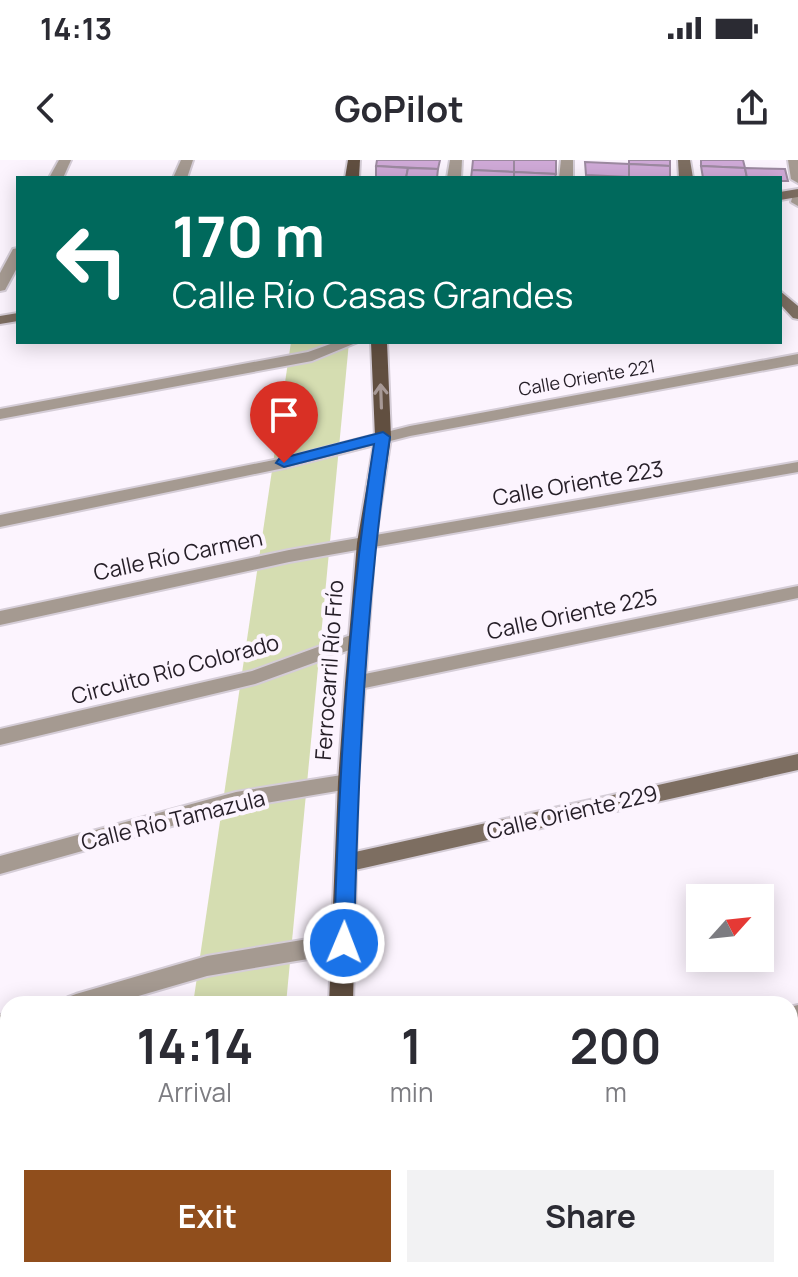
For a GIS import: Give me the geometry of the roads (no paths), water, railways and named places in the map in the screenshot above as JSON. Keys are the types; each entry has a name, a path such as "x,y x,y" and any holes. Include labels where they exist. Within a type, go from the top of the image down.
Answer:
{"main road":[{"name":"Ferrocarril Río Frío","path":"341,996 348,782 355,683 366,543 383,437 379,344"}],"street":[{"path":"794,160 798,179"},
{"path":"0,287 16,256"},
{"path":"782,297 798,315"},
{"path":"0,414 312,356 345,344"},
{"name":"Calle Oriente 221","path":"0,521 284,463 383,437 798,359"},
{"name":"Calle Oriente 223","path":"366,543 798,467"},
{"name":"Calle Río Carmen","path":"0,618 289,556 366,543"},
{"name":"Calle Oriente 225","path":"355,683 798,592"},
{"name":"Circuito Río Colorado","path":"0,737 255,677 359,639"},
{"name":"Calle Oriente 229","path":"346,863 798,762"},
{"name":"Calle Río Tamazula","path":"0,865 236,800 348,782"},
{"path":"104,996 207,966 344,943"}]}
